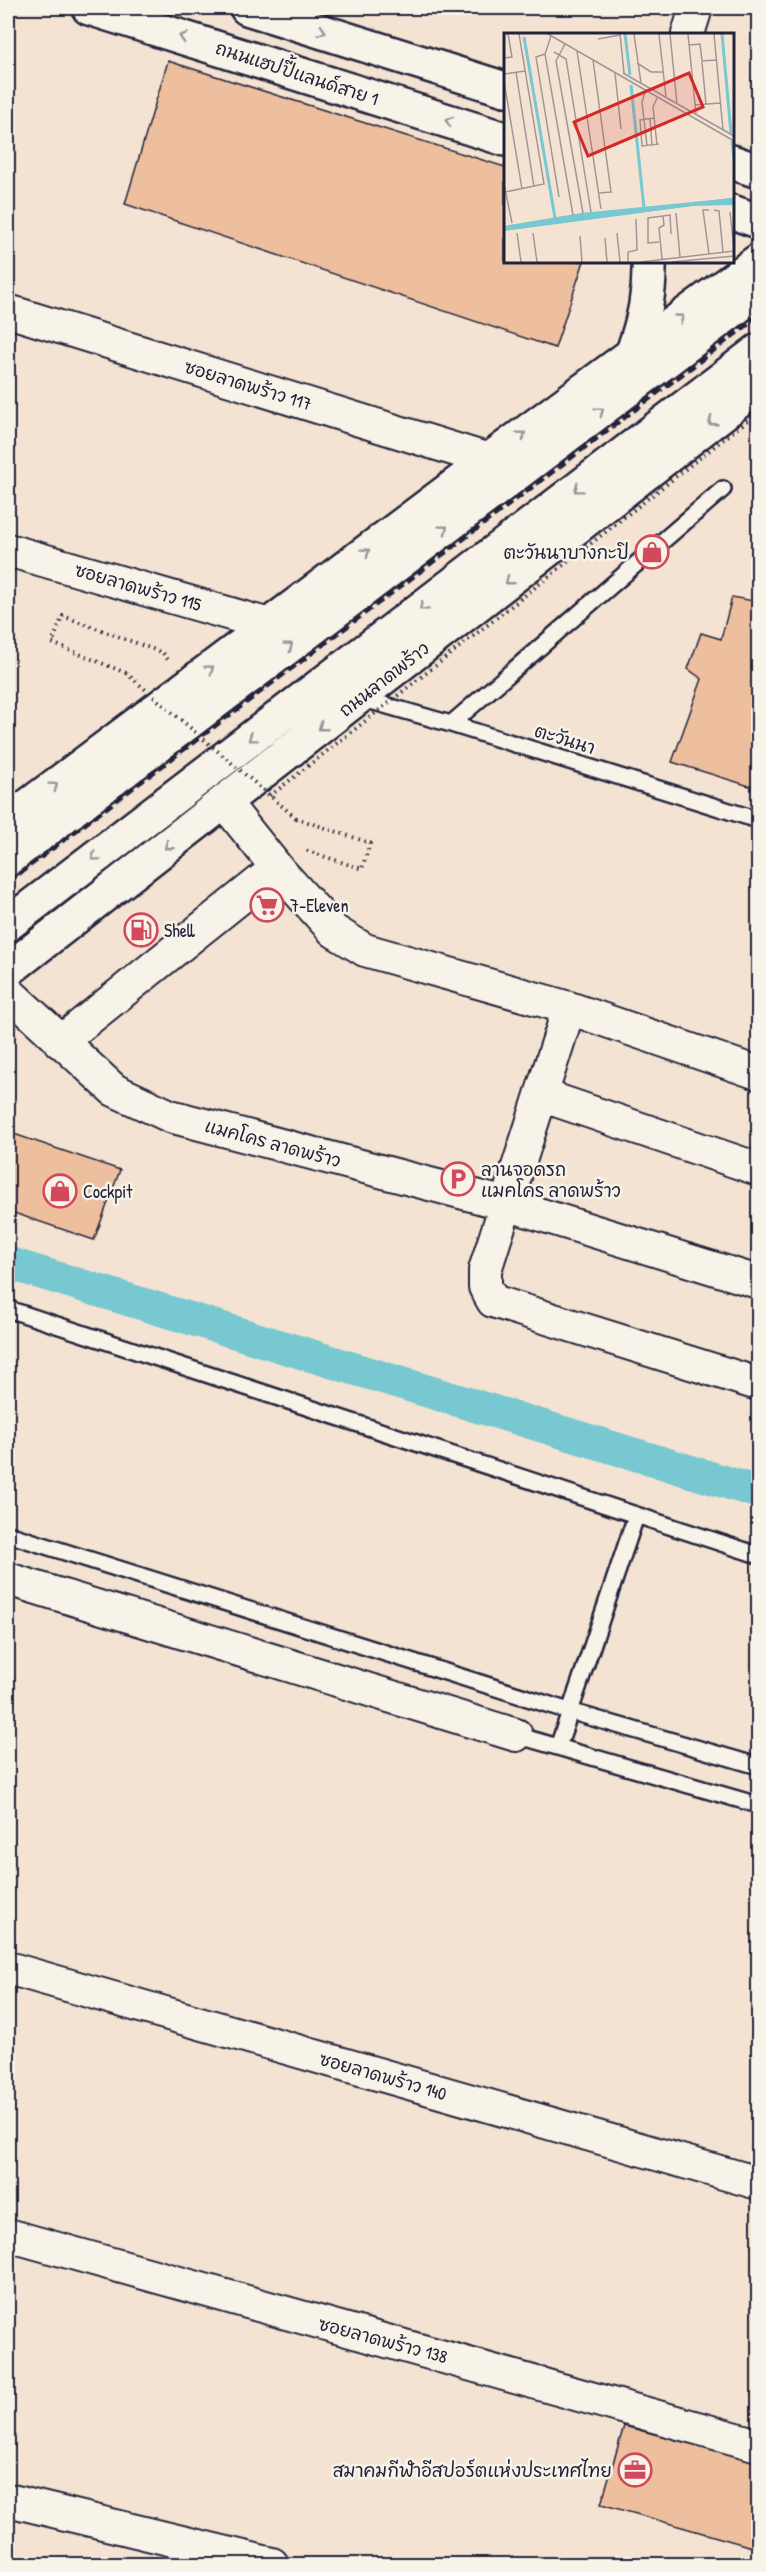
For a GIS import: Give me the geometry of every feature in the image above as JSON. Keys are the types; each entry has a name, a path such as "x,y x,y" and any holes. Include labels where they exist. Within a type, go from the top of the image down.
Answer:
{"main road":[{"name":"ถนนแฮปปี้แลนด์สาย 1","path":"89,8 504,139"},
{"path":"247,8 504,89"},
{"path":"733,162 759,171"},
{"path":"733,212 759,220"},
{"path":"8,821 633,352 759,261"},
{"path":"633,352 645,318 650,289 649,262"},
{"path":"8,859 759,291"},
{"path":"8,924 759,351"},
{"name":"ถนนลาดพร้าว","path":"8,970 359,698 754,401"}],"street":[{"path":"688,33 696,8"},
{"name":"ซอยลาดพร้าว 117","path":"8,311 489,460"},
{"name":"ซอยลาดพร้าว 115","path":"8,550 269,625"},
{"path":"225,803 287,858 334,931 364,950 569,1008 759,1073"},
{"path":"60,1042 287,858"},
{"name":"แมคโคร ลาดพร้าว","path":"8,992 114,1090 170,1116 506,1204 759,1282"},
{"path":"569,1008 485,1270 485,1287 493,1301 759,1384"},
{"path":"541,1095 759,1169"},
{"path":"8,1579 516,1735"},
{"name":"ซอยลาดพร้าว 140","path":"8,1968 759,2183"},
{"name":"ซอยลาดพร้าว 138","path":"8,2235 759,2445"},
{"path":"8,2500 193,2555 272,2565"}],"lane":[{"path":"451,724 723,489"},
{"name":"ตะวันนา","path":"359,698 451,724 759,820"},
{"path":"8,1309 636,1516 759,1554"},
{"path":"558,1747 636,1516"},
{"path":"8,1534 569,1711 759,1766"},
{"path":"516,1735 759,1806"}],"path":[{"path":"270,796 754,401"},
{"path":"163,653 63,616 52,643 126,673 296,818 370,843 362,869 287,858"}],"building":[{"path":"168,61 504,167 504,262 584,262 555,348 125,204"},
{"path":"732,597 759,602 759,789 672,762 702,679 688,669 701,633 721,639"},
{"name":"Cockpit","path":"8,1132 120,1170 94,1240 8,1211"},
{"path":"624,2426 759,2462 759,2549 601,2504"}],"waterway":[{"path":"8,1263 758,1492"}],"railway":[{"path":"8,882 758,317"}],"place":[{"name":"ตะวันนาบางกะปิ","path":"652,552"},
{"name":"7-Eleven","path":"267,905"},
{"name":"Shell","path":"141,930"},
{"name":"ลานจอดรถ แมคโคร ลาดพร้าว","path":"458,1179"},
{"name":"Cockpit","path":"60,1191"},
{"name":"สมาคมกีฬาอีสปอร์ตแห่งประเทศไทย","path":"635,2470"}]}
